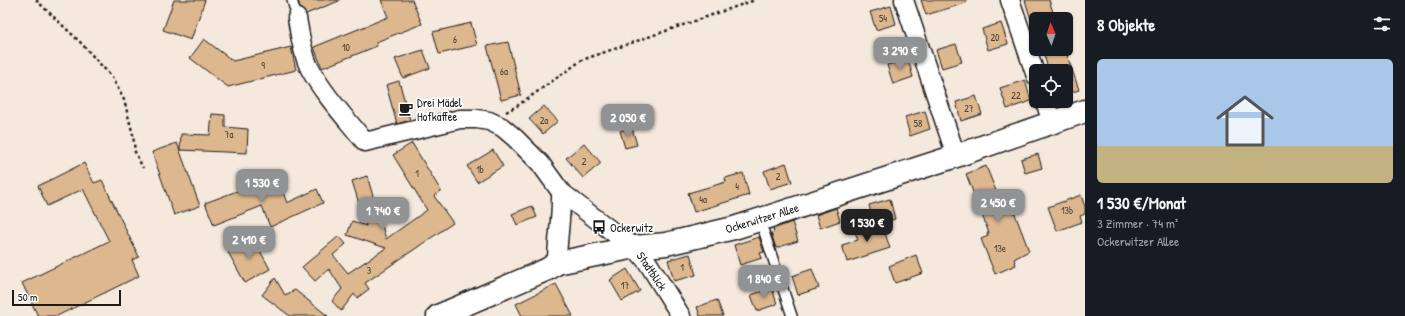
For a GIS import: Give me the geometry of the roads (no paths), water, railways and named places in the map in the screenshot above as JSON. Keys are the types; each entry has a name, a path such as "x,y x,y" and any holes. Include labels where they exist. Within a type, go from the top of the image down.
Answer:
{"street":[{"path":"904,0 956,156"},
{"path":"1010,0 1032,64"},
{"name":"Stadtblick","path":"297,18 301,44 309,67 335,105 365,142 460,119 477,119 488,121 502,127 540,163 561,192 622,239 635,247 648,263 681,316"},
{"path":"1047,108 1052,123"},
{"name":"Ockerwitzer Allee","path":"451,314 548,269 557,263 635,247 666,244 734,228 956,156 1085,111"},
{"path":"557,263 557,248 562,213 561,192"}],"lane":[{"path":"292,0 297,18"},
{"path":"760,220 792,316"}],"place":[{"name":"Drei Mädel Hofkaffee","path":"406,109"},
{"name":"Ockerwitz","path":"599,227"}]}
